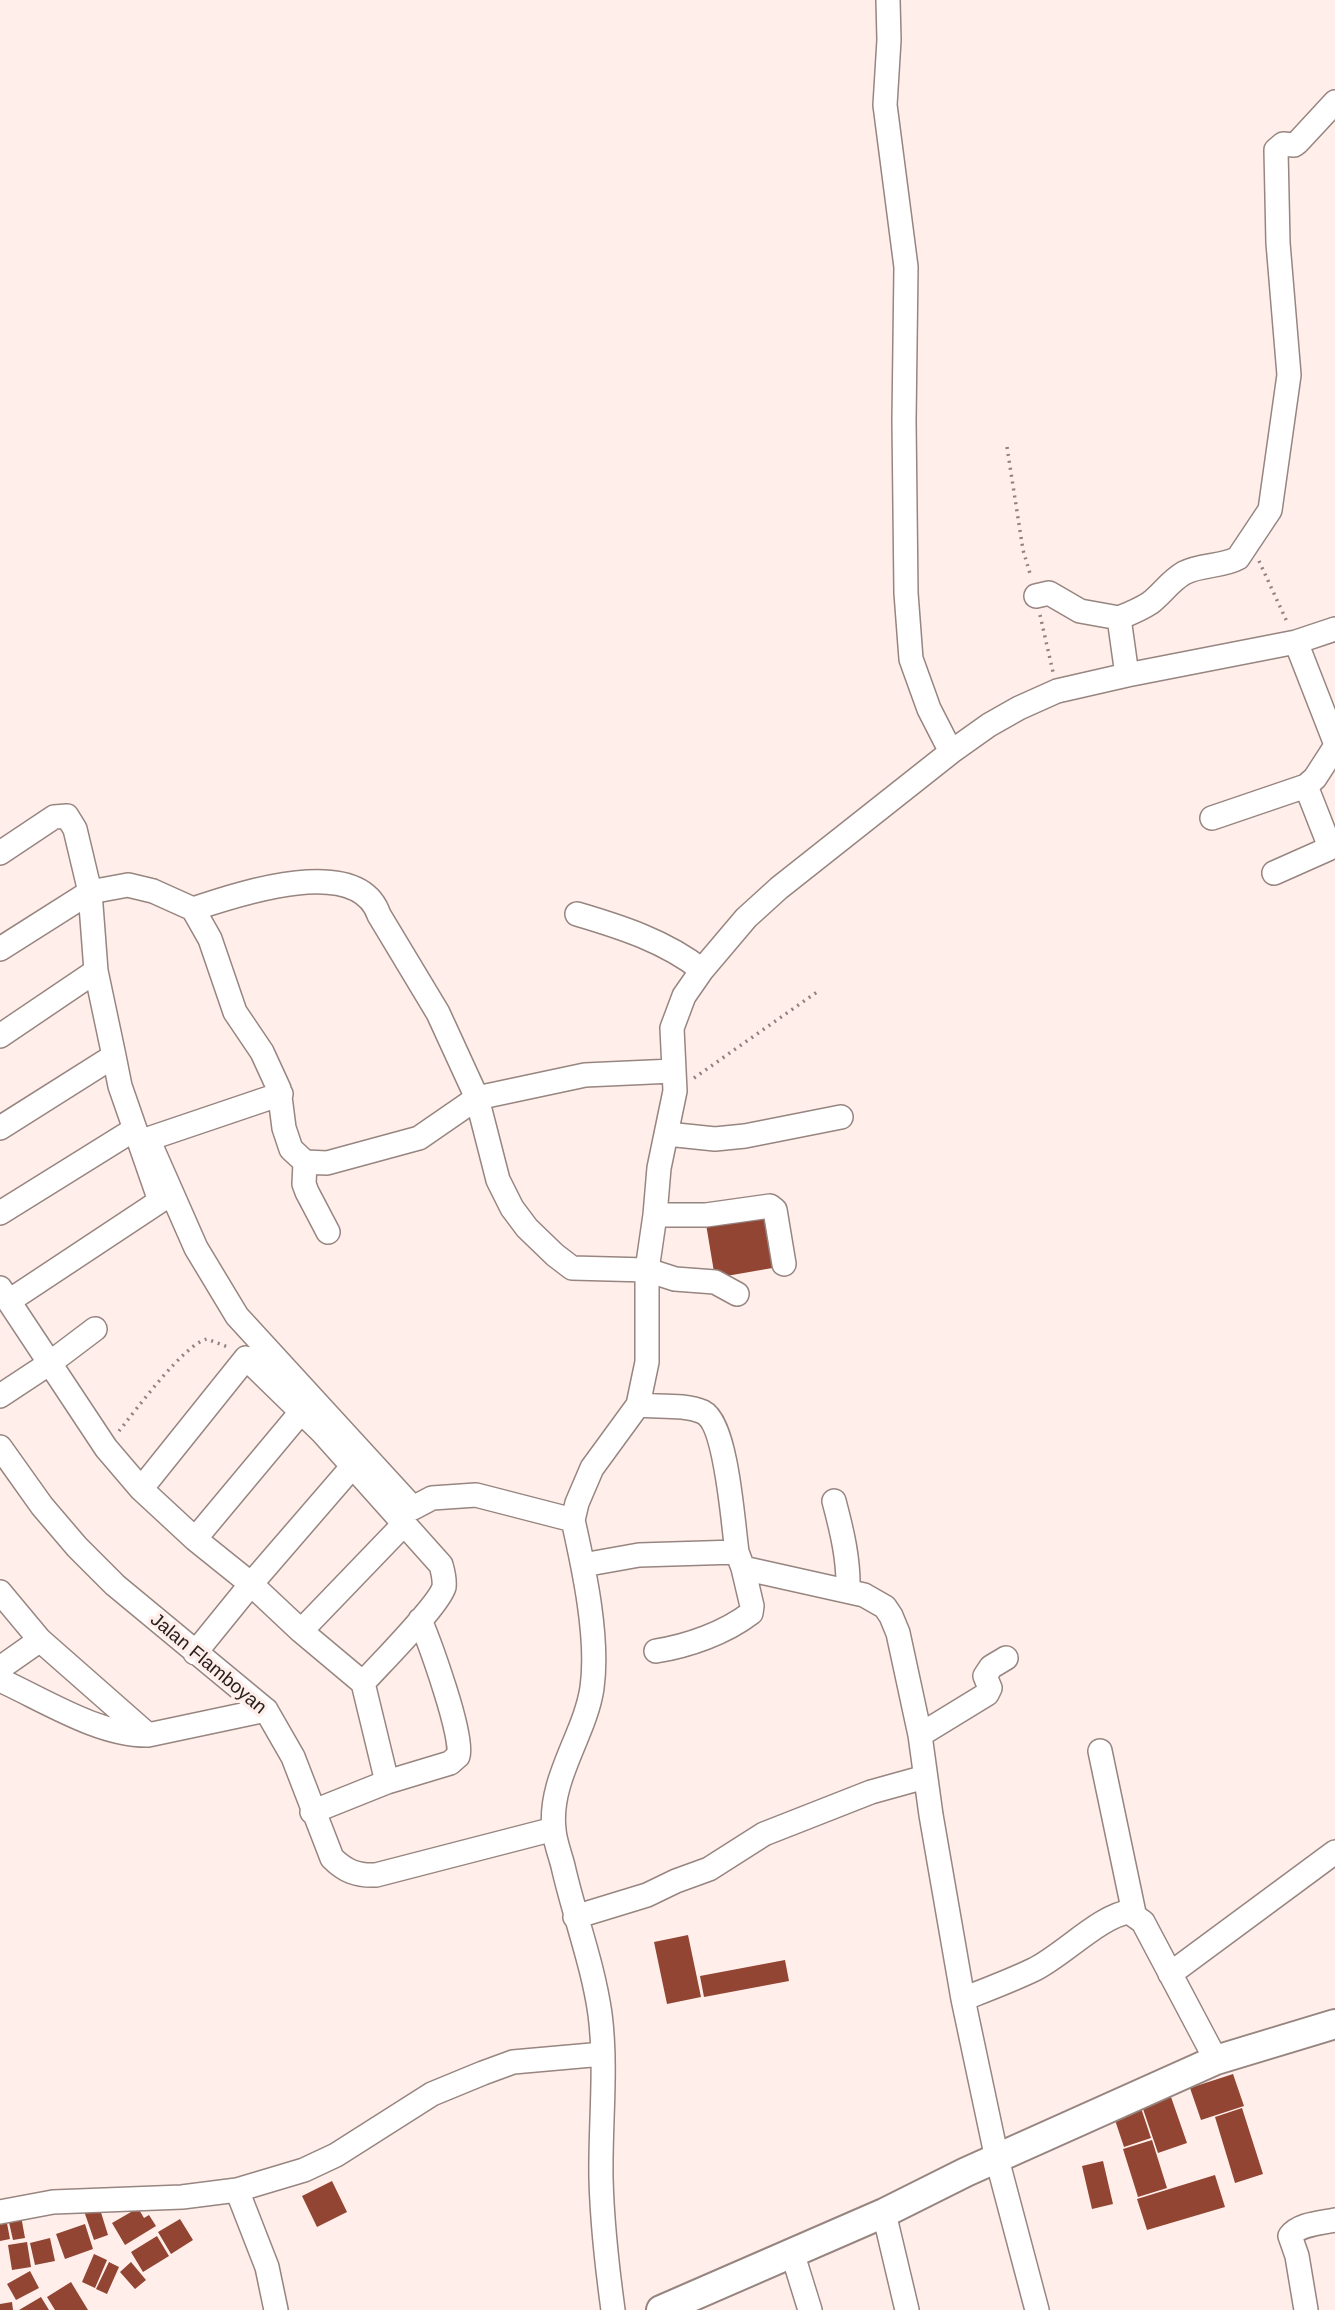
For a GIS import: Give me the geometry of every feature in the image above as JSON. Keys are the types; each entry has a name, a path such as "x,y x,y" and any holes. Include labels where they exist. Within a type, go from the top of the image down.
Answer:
{"street":[{"path":"888,0 889,40 885,105 906,267 906,593 911,659 929,709 951,752"},
{"path":"1036,596 1049,593 1080,611 1119,618 1150,603 1168,584 1183,574 1238,558 1270,510 1289,375 1278,243 1276,150 1279,145 1294,145 1298,142 1335,102"},
{"path":"1119,618 1127,675"},
{"path":"613,2310 601,2179 603,2054 600,2014 588,1957 575,1917 554,1829 559,1790 587,1712 592,1686 591,1622 573,1520 592,1468 638,1405 646,1362 647,1270 656,1215 659,1168 667,1134 674,1081 672,1028 684,996 746,918 779,888 951,752 1009,713 1057,691 1296,642 1335,629"},
{"path":"1212,818 1306,786 1315,778 1335,745 1296,642"},
{"path":"1274,873 1328,849 1328,842 1306,786"},
{"path":"0,853 54,817 67,816 75,829 90,892 96,971 120,1087 160,1201 4,1295 106,1448 141,1489 195,1539 251,1584 301,1631 363,1683 387,1782"},
{"path":"193,909 248,892 320,881 346,885 367,895 375,903 379,915 438,1013 477,1097 498,1180 512,1208 527,1228 572,1268 647,1270 675,1279 715,1282 737,1294"},
{"path":"0,949 90,892 128,885 153,891 193,909 210,939 235,1012 262,1052 281,1094 287,1139 291,1149 305,1162 327,1163 419,1138 477,1097 585,1075 674,1081"},
{"path":"577,914 616,926 681,953 702,970"},
{"path":"0,1036 96,971"},
{"path":"0,1128 114,1056"},
{"path":"281,1094 148,1139 196,1248 237,1316 413,1508 432,1498 476,1495 573,1520"},
{"path":"667,1134 715,1139 745,1136 841,1116"},
{"path":"0,1213 135,1129"},
{"path":"305,1162 304,1184 328,1232"},
{"path":"656,1215 706,1215 770,1206 775,1210 784,1264"},
{"path":"0,1396 95,1329"},
{"path":"141,1489 246,1358 323,1433 437,1558 444,1576 441,1592 420,1620 363,1683"},
{"path":"638,1405 702,1412 716,1425 723,1448 740,1560 752,1606 751,1613 693,1642 656,1651"},
{"path":"195,1539 301,1412"},
{"name":"Jalan Flamboyan","path":"0,1447 42,1506 77,1547 115,1585 266,1710 293,1757 332,1858 341,1867 362,1875 376,1875 554,1829"},
{"path":"195,1653 352,1467"},
{"path":"834,1501 844,1540 848,1591"},
{"path":"301,1631 404,1524"},
{"path":"583,1565 639,1555 740,1560 877,1601 891,1616 898,1633 920,1735 963,1999 997,2159 1037,2310"},
{"path":"0,1592 40,1640 148,1735"},
{"path":"312,1812 387,1782 450,1763 460,1752 438,1667 420,1620"},
{"path":"0,1668 40,1640"},
{"path":"920,1735 987,1694 990,1688 985,1676 991,1667 1006,1658"},
{"path":"0,1680 109,1730 132,1736 266,1710"},
{"path":"1100,1751 1134,1913 1143,1922 1216,2060"},
{"path":"575,1917 647,1895 709,1869 764,1834 871,1791 925,1777"},
{"path":"1170,1974 1335,1852"},
{"path":"963,1999 1034,1970 1117,1915 1124,1912 1134,1913"},
{"path":"661,2310 884,2213 1216,2060 1335,2024"},
{"path":"0,2212 52,2202 182,2197 237,2190 315,2165 336,2155 432,2094 483,2073 513,2062 603,2054"},
{"path":"237,2190 267,2267 276,2310"},
{"path":"884,2213 907,2310"},
{"path":"1306,2310 1297,2256 1290,2236 1292,2232 1307,2226 1335,2220"},
{"path":"792,2252 810,2310"}],"path":[{"path":"1007,447 1023,550 1057,691"},
{"path":"1250,540 1296,642"},
{"path":"674,1081 817,992"},
{"path":"106,1448 158,1384 189,1350 202,1340 214,1340 246,1358"}],"building":[{"path":"768,1207 778,1267 715,1278 705,1218"},
{"path":"688,1935 701,1997 667,2004 654,1942"},
{"path":"785,1960 789,1981 704,1997 700,1976"},
{"path":"1233,2074 1244,2106 1201,2120 1190,2088"},
{"path":"1171,2097 1187,2143 1158,2153 1142,2106"},
{"path":"1141,2108 1151,2138 1124,2147 1114,2117"},
{"path":"1242,2108 1263,2174 1235,2183 1215,2117"},
{"path":"1152,2140 1167,2188 1138,2197 1123,2149"},
{"path":"1103,2161 1113,2204 1092,2209 1082,2166"},
{"path":"1215,2175 1225,2207 1147,2230 1137,2199"},
{"path":"332,2181 347,2212 317,2227 302,2196"},
{"path":"99,2206 108,2235 94,2240 84,2211"},
{"path":"138,2208 144,2218 149,2215 156,2226 125,2245 112,2223"},
{"path":"21,2216 25,2238 13,2240 8,2218"},
{"path":"6,2218 10,2239 0,2241 0,2219"},
{"path":"180,2219 193,2240 171,2254 158,2232"},
{"path":"85,2224 93,2249 65,2259 56,2234"},
{"path":"157,2236 169,2256 143,2272 131,2252"},
{"path":"50,2238 55,2261 35,2265 30,2243"},
{"path":"27,2242 31,2267 12,2270 8,2245"},
{"path":"94,2254 107,2260 95,2288 82,2282"},
{"path":"109,2262 119,2267 107,2294 96,2289"},
{"path":"131,2262 146,2280 135,2289 120,2272"},
{"path":"30,2271 39,2288 16,2300 7,2284"},
{"path":"71,2282 88,2310 55,2310 47,2297"},
{"path":"41,2297 49,2310 19,2310"},
{"path":"12,2302 13,2310 0,2310 0,2304"}]}
